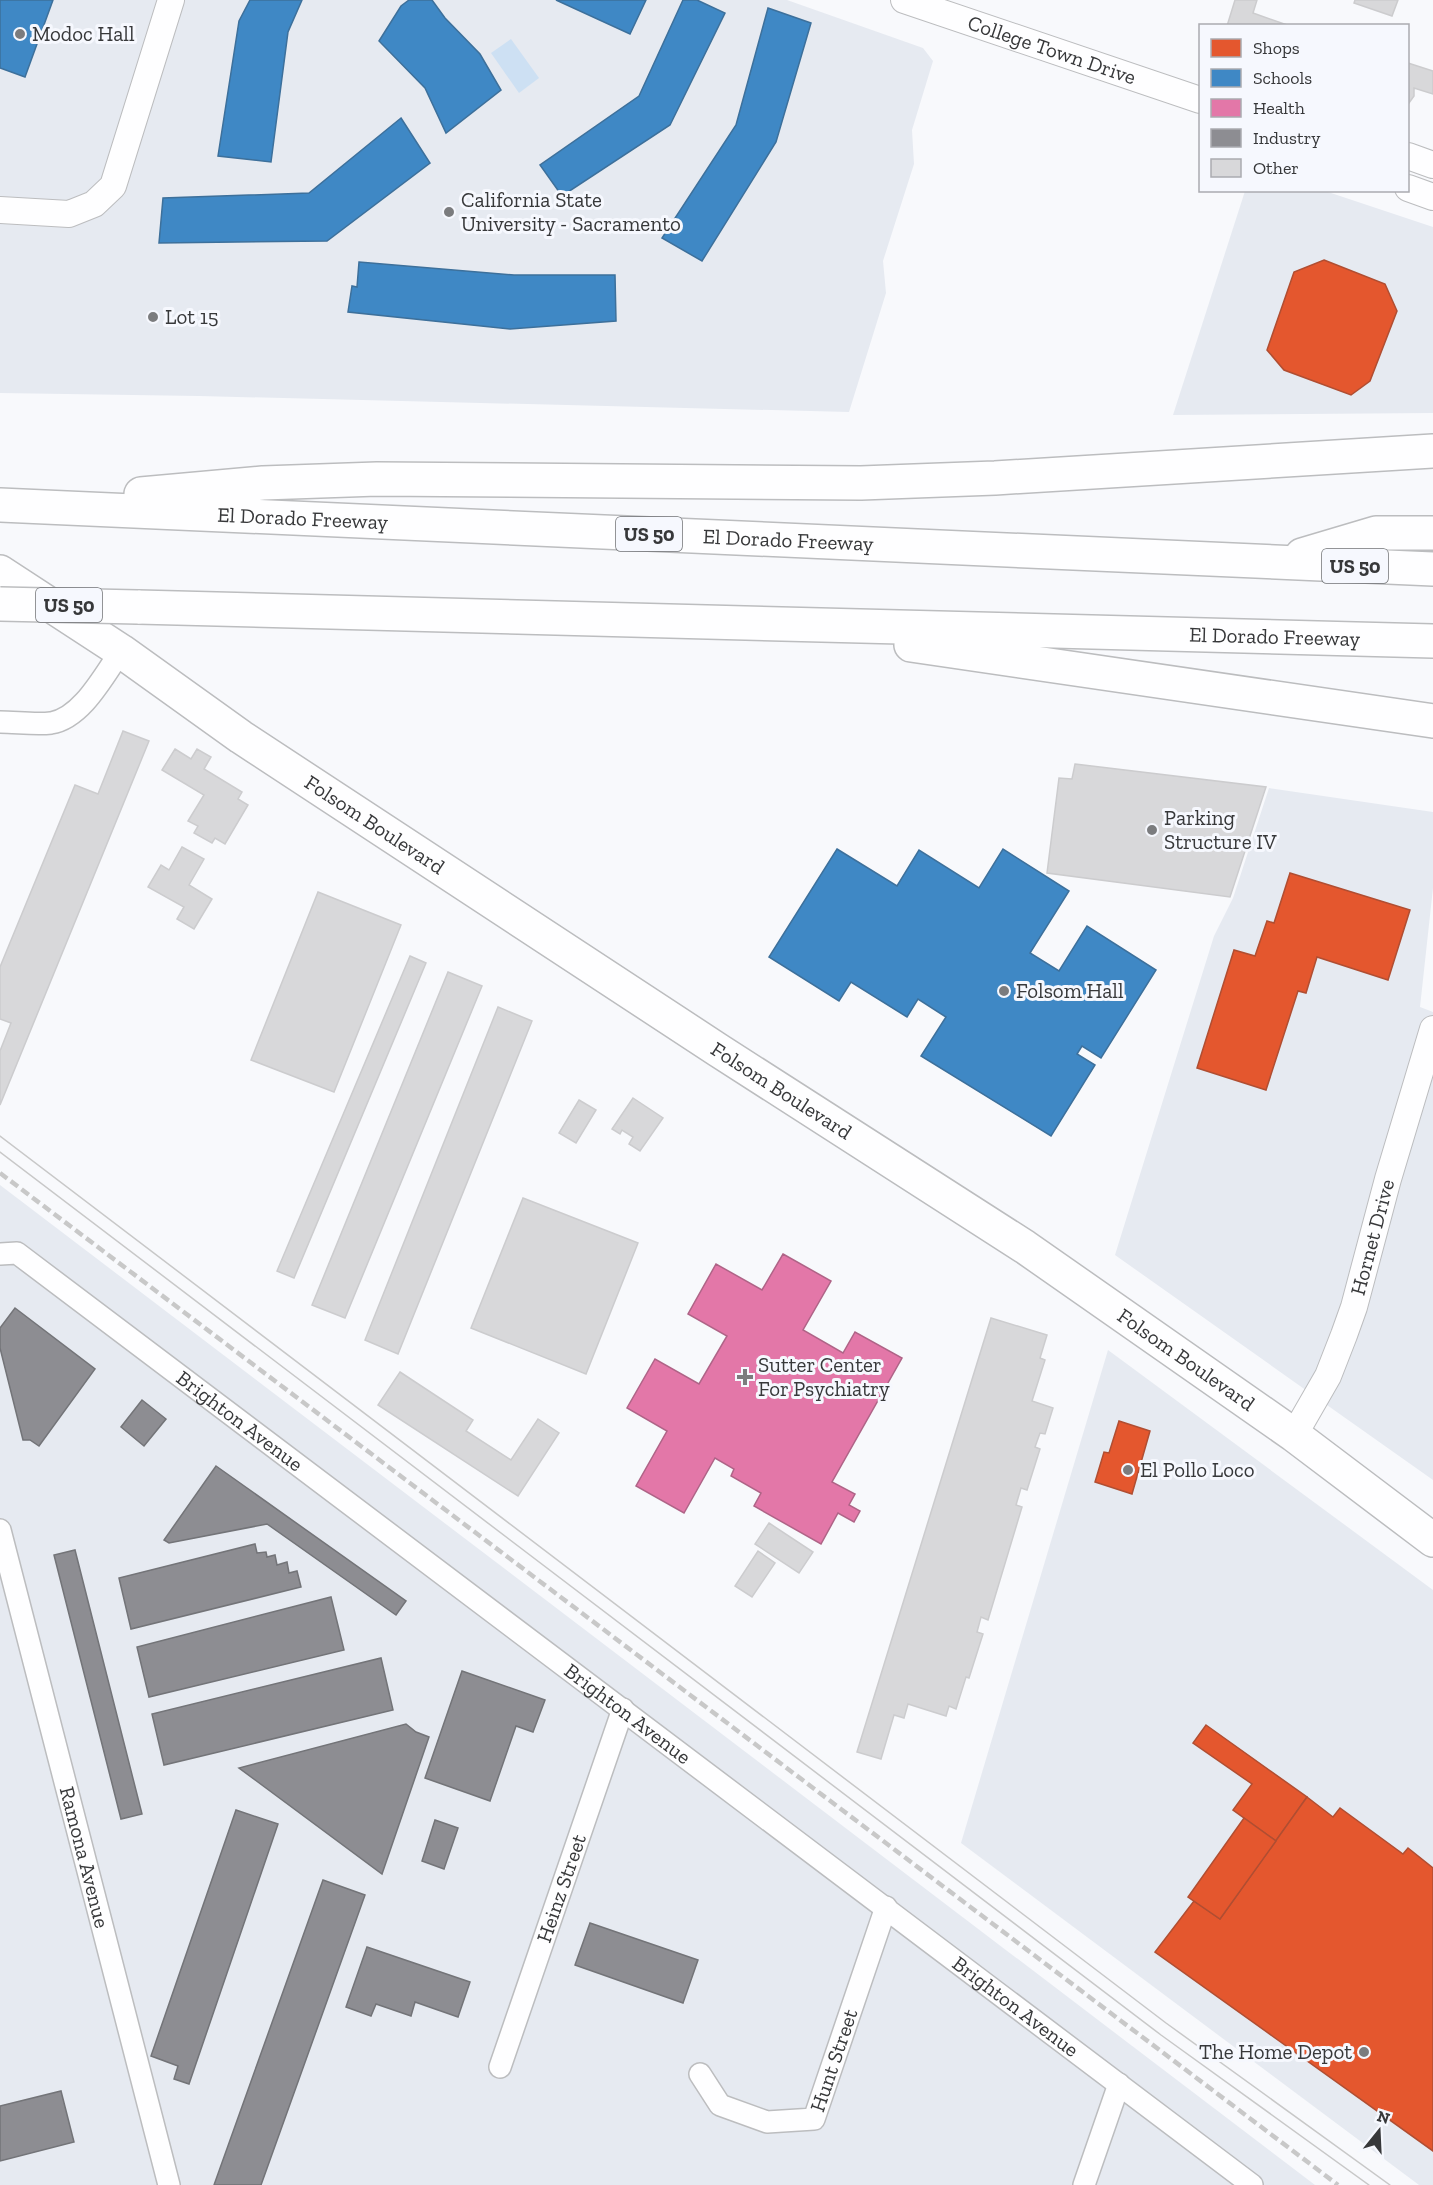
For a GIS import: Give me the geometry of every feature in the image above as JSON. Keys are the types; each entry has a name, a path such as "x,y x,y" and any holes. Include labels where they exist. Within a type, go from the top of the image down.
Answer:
{"main road":[{"path":"1350,456 1400,433 1433,430"},
{"path":"10,506 263,483 377,479 861,483 994,478 1433,451"},
{"name":"El Dorado Freeway","path":"10,506 1433,569"},
{"path":"1277,563 1376,533 1433,533"},
{"name":"Folsom Boulevard","path":"0,572 121,651 248,741 718,1050 1025,1247 1294,1436 1433,1540"},
{"name":"El Dorado Freeway","path":"0,604 1432,641"},
{"path":"761,624 1419,719"}],"street":[{"path":"0,210 69,214 94,204 114,186 171,0"},
{"name":"College Town Drive","path":"904,0 1199,100"},
{"path":"1409,157 1433,165"},
{"path":"1409,189 1433,197"},
{"path":"0,722 51,723 65,718 79,709 121,651"},
{"name":"Hornet Drive","path":"1294,1436 1328,1376 1344,1335 1433,1029"},
{"name":"Brighton Avenue","path":"0,1254 17,1253 1252,2185"},
{"name":"Ramona Avenue","path":"0,1530 169,2185"},
{"name":"Heinz Street","path":"500,2067 623,1709"},
{"name":"Hunt Street","path":"700,2074 720,2105 767,2122 814,2119 886,1907"},
{"path":"1084,2185 1119,2084"}],"shaded area":[{"name":"California State University - Sacramento","path":"0,0 787,0 923,48 933,61 912,130 914,164 883,261 886,293 849,412 0,393"},
{"path":"1245,192 1328,192 1433,227 1433,413 1173,415"},
{"path":"1269,788 1433,812 1433,888 1420,1007 1433,1012 1433,1480 1115,1255 1214,936 1233,898"},
{"path":"0,1185 1315,2185 0,2185"},
{"path":"1108,1350 1433,1590 1433,2185 1419,2185 961,1843"}],"water":[{"path":"511,39 539,78 519,93 491,53"}],"building: Shops":[{"path":"1324,260 1385,284 1397,311 1370,381 1351,395 1284,370 1267,350 1294,272"},
{"path":"1290,873 1410,910 1388,980 1317,957 1306,993 1298,991 1266,1090 1197,1068 1234,950 1255,956 1267,921 1274,923"},
{"path":"1119,1421 1150,1431 1132,1494 1095,1482 1104,1452 1109,1453"},
{"path":"1206,1725 1307,1797 1276,1841 1233,1810 1252,1784 1193,1743"},
{"name":"The Home Depot","path":"1307,1797 1333,1817 1340,1808 1403,1854 1408,1848 1433,1868 1433,2151 1155,1952 1194,1901 1220,1919"},
{"path":"1244,1818 1276,1841 1220,1919 1188,1897"}],"building: Schools":[{"name":"Modoc Hall","path":"0,0 53,0 25,77 0,68"},
{"path":"250,0 302,0 288,32 271,162 218,156 239,21"},
{"path":"409,0 432,0 445,18 480,54 501,90 446,133 425,88 379,41 401,6"},
{"path":"556,0 646,0 630,34"},
{"path":"683,0 697,0 725,13 670,125 562,196 540,165 639,96"},
{"path":"768,8 811,23 776,142 702,261 662,238 736,125"},
{"path":"401,118 430,163 327,241 159,243 163,198 309,193"},
{"path":"359,262 514,275 615,275 616,321 510,329 348,312 352,286 357,287"},
{"name":"Folsom Hall","path":"837,849 897,886 919,850 979,888 1003,849 1069,891 1030,953 1059,971 1087,926 1156,970 1101,1058 1082,1046 1077,1054 1095,1065 1051,1136 921,1056 946,1017 918,999 907,1017 851,982 839,1001 769,957"}],"building: Health":[{"path":"783,1254 831,1281 803,1330 843,1353 855,1332 902,1358 832,1482 855,1494 849,1505 860,1511 854,1522 838,1513 821,1544 754,1506 761,1493 731,1476 734,1469 715,1458 684,1513 636,1486 667,1431 627,1408 655,1359 699,1384 727,1336 688,1314 716,1264 762,1290"}],"building: Industry":[{"path":"15,1308 95,1369 39,1446 30,1440 23,1440 0,1348 0,1328"},
{"path":"142,1400 166,1419 144,1446 121,1427"},
{"path":"216,1466 406,1601 396,1615 267,1524 169,1543 164,1540"},
{"path":"255,1544 257,1553 266,1552 267,1557 275,1555 277,1565 287,1562 289,1573 297,1571 301,1587 131,1629 119,1578"},
{"path":"75,1550 142,1814 121,1819 54,1555"},
{"path":"331,1597 344,1650 149,1697 137,1647"},
{"path":"381,1658 393,1710 164,1765 152,1714"},
{"path":"462,1671 545,1700 533,1732 516,1726 490,1801 425,1778"},
{"path":"406,1724 416,1732 429,1737 382,1874 239,1768"},
{"path":"236,1810 278,1824 189,2084 174,2079 178,2066 151,2056"},
{"path":"435,1820 458,1828 444,1869 422,1861"},
{"path":"323,1880 365,1895 261,2185 214,2185"},
{"path":"590,1923 698,1960 683,2003 575,1965"},
{"path":"367,1947 470,1982 458,2017 415,2002 411,2016 376,2004 371,2016 346,2007"},
{"path":"61,2091 74,2142 0,2161 0,2106"}],"building: Other":[{"path":"1235,0 1257,0 1253,13 1284,24 1228,24"},
{"path":"1355,0 1398,0 1392,16 1354,3"},
{"path":"1409,63 1433,71 1433,94 1414,88 1414,96 1409,103"},
{"path":"123,731 149,741 0,1105 0,1051 11,1023 0,1019 0,967 75,785 98,794"},
{"path":"175,749 191,759 197,749 211,757 204,769 242,792 238,799 248,805 225,844 215,838 212,843 194,833 198,826 188,821 204,795 162,770"},
{"name":"Parking Structure IV","path":"1075,764 1266,787 1230,897 1047,873 1059,778 1072,779"},
{"path":"182,847 204,859 189,885 212,899 194,929 177,919 184,907 148,887 161,865 169,870"},
{"path":"318,892 401,925 334,1092 251,1060"},
{"path":"410,956 426,963 294,1278 277,1271"},
{"path":"448,972 482,986 345,1318 312,1305"},
{"path":"498,1007 532,1021 398,1354 365,1340"},
{"path":"633,1098 663,1118 640,1151 629,1144 633,1137 622,1130 620,1134 612,1129"},
{"path":"579,1100 596,1110 576,1143 559,1133"},
{"path":"523,1198 638,1243 586,1374 471,1328"},
{"path":"991,1318 1047,1335 1040,1358 1045,1360 1032,1401 1053,1408 1045,1434 1040,1433 1035,1447 1040,1449 1027,1490 1021,1488 1016,1505 1022,1507 988,1620 981,1617 977,1632 983,1634 956,1709 949,1706 946,1716 908,1704 904,1718 894,1715 881,1759 857,1752"},
{"path":"400,1372 473,1420 466,1431 511,1460 538,1419 559,1433 518,1496 378,1405"},
{"path":"769,1523 813,1552 799,1573 755,1544"},
{"path":"758,1551 775,1563 752,1597 735,1586"}],"tram line":[{"path":"0,1136 1166,2023 1390,2185"},
{"path":"0,1152 1161,2035 1369,2185"}],"railway":[{"path":"0,1173 1338,2185"}],"place":[{"name":"Modoc Hall","path":"20,34"},
{"name":"California State University - Sacramento","path":"449,212"},
{"name":"Lot 15","path":"153,317"},
{"name":"Parking Structure IV","path":"1152,830"},
{"name":"Folsom Hall","path":"1004,991"},
{"name":"Sutter Center For Psychiatry","path":"745,1377"},
{"name":"El Pollo Loco","path":"1128,1470"},
{"name":"The Home Depot","path":"1364,2052"}]}
